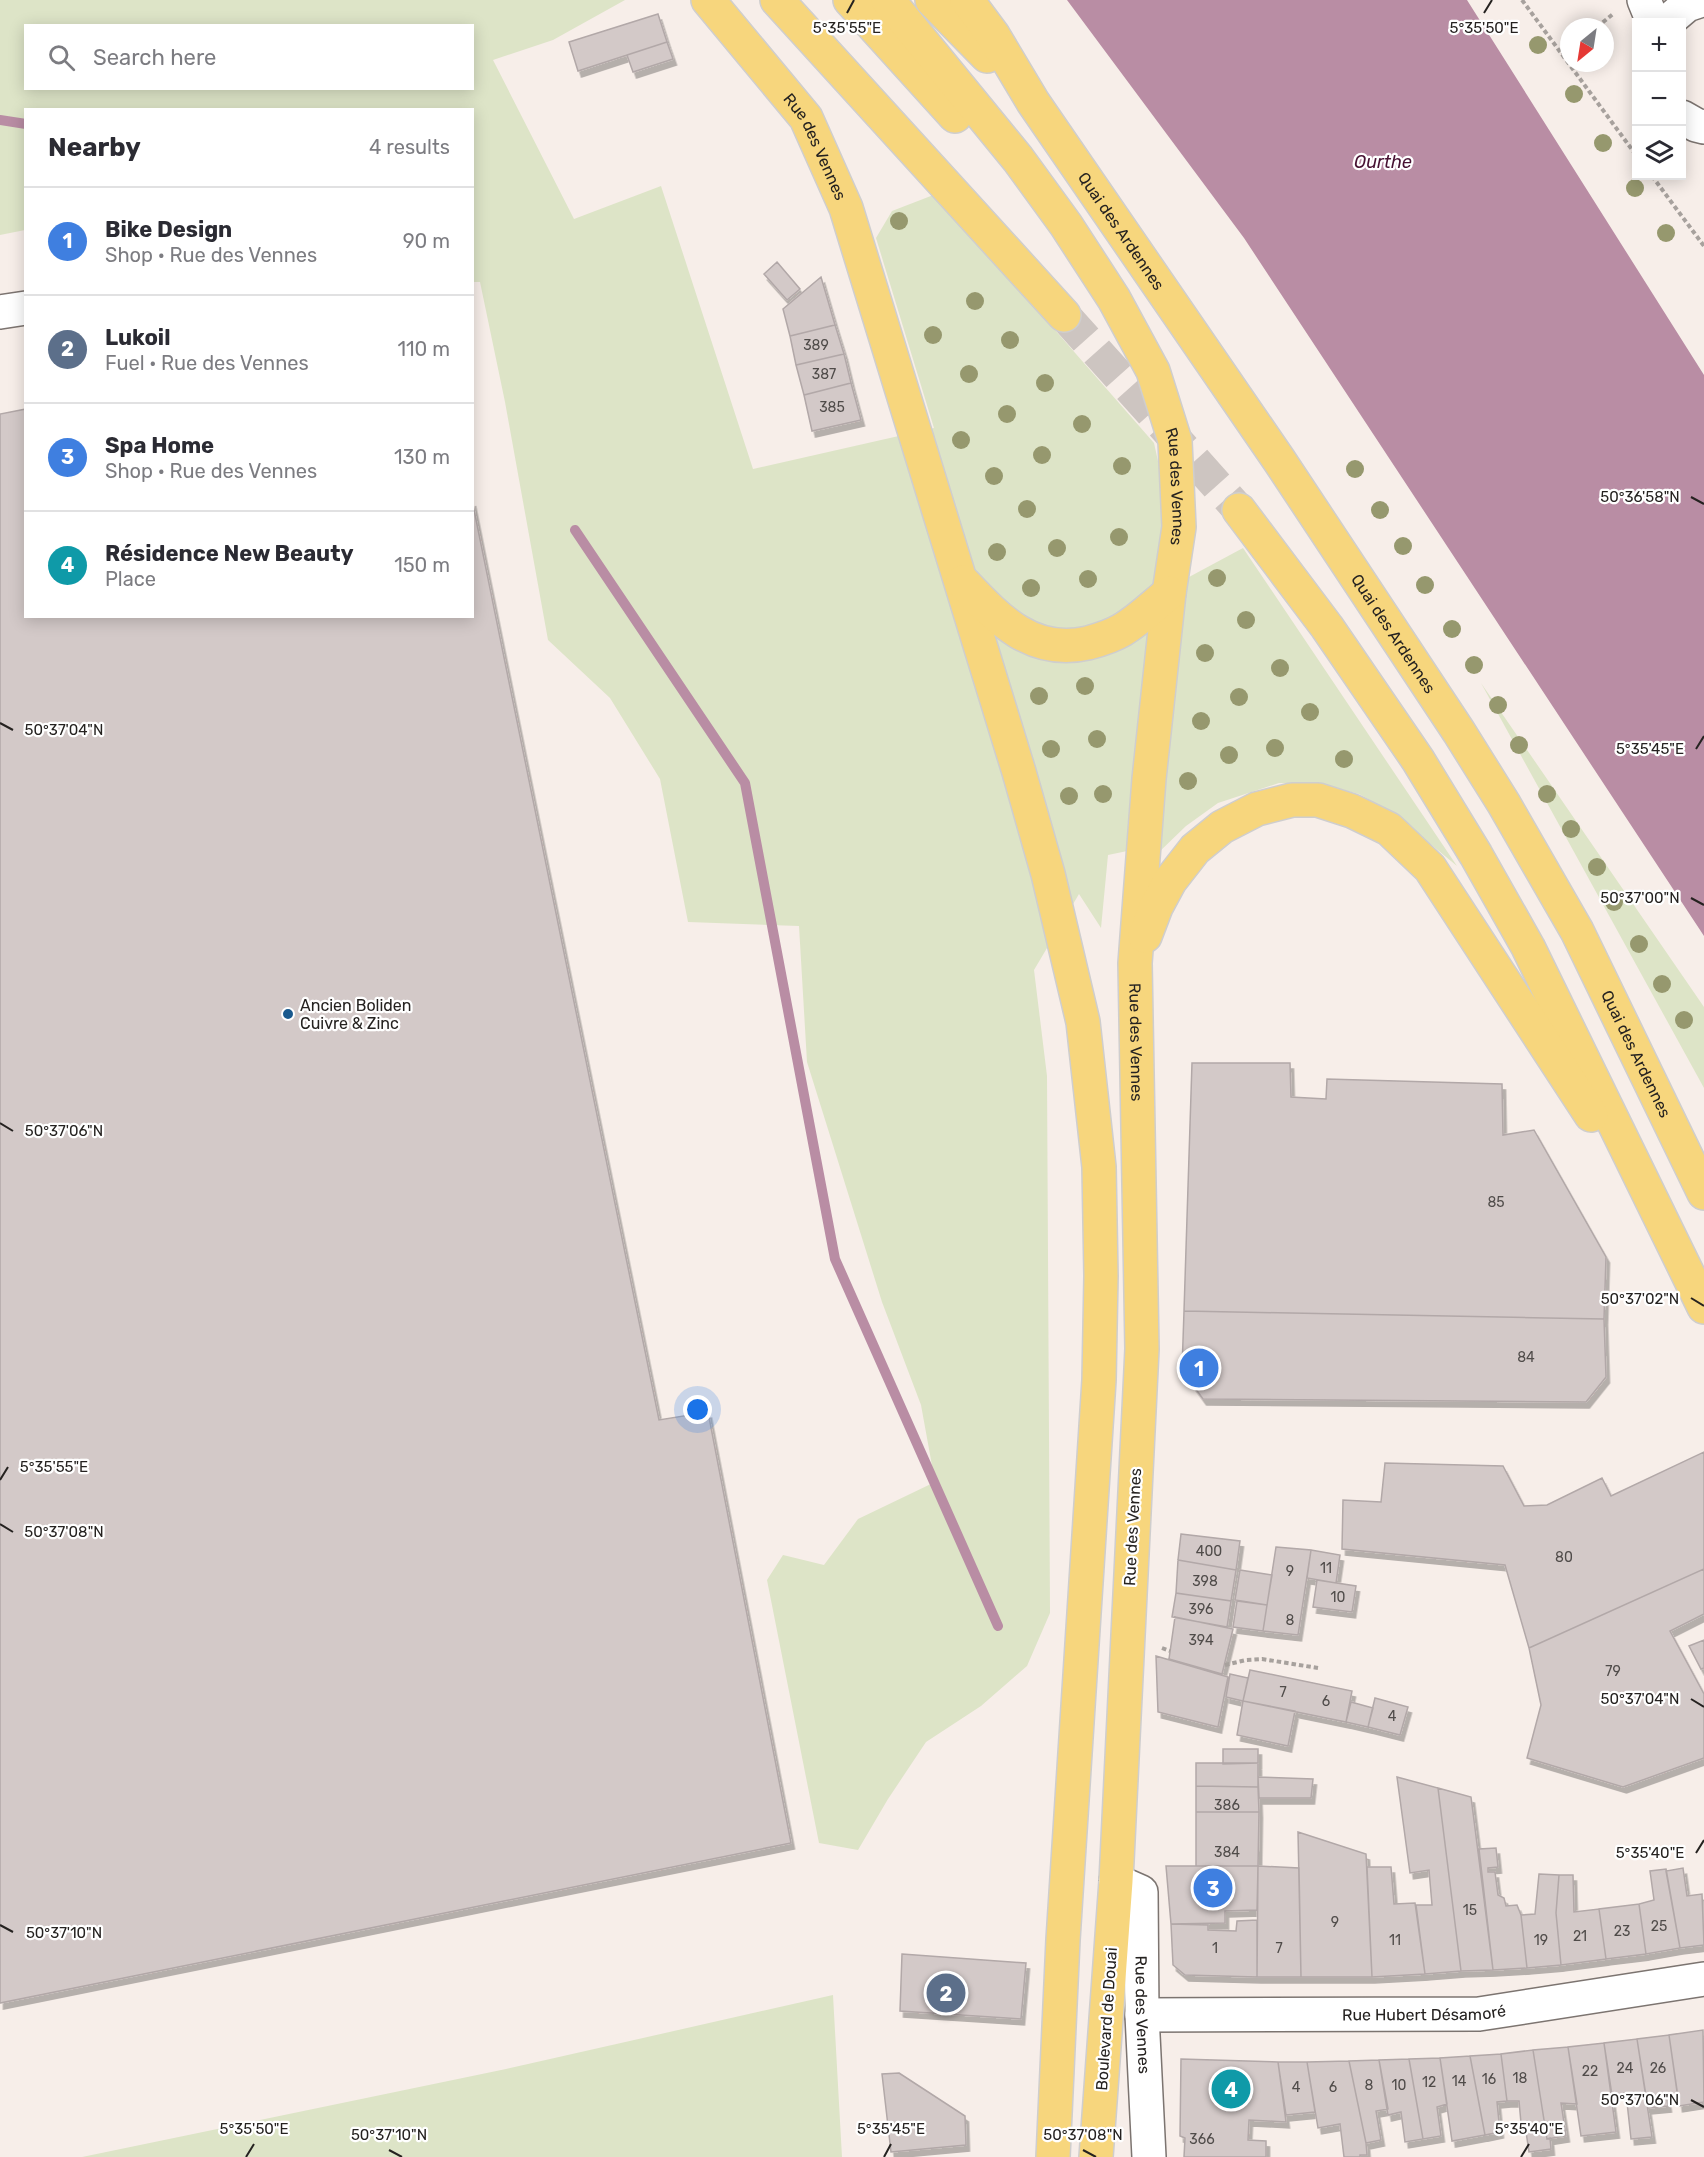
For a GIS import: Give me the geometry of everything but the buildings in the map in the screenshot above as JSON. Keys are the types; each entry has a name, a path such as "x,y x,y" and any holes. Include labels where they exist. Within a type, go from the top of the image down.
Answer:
{"main road":[{"name":"Rue des Vennes","path":"708,0 806,118 846,208 1019,772 1083,1022 1099,1167 1101,1276 1099,1380 1063,1940 1053,2157"},
{"path":"777,0 1064,315"},
{"path":"850,0 918,73 1108,291"},
{"name":"Rue des Vennes","path":"888,0 1018,159 1066,225 1108,291 1153,371 1175,441 1179,527 1169,593 1149,779 1135,963 1142,1349 1116,1881"},
{"name":"Quai des Ardennes","path":"932,0 1033,102"},
{"name":"Quai des Ardennes","path":"968,0 993,35 1033,102 1285,470 1460,732 1577,931 1704,1193"},
{"path":"1239,510 1327,627 1418,760 1476,855 1528,946 1704,1307"},
{"path":"960,579 994,614 1023,636 1051,646 1078,645 1100,640 1122,630 1169,593"},
{"path":"1135,963 1155,908 1170,881 1195,849 1222,827 1257,809 1292,800 1318,800 1352,811 1389,829 1430,868 1672,1240"},
{"name":"Boulevard de Douai","path":"1096,2157 1116,1881"}],"street":[{"path":"1644,0 1651,18"},
{"path":"1672,18 1687,5 1702,0"},
{"path":"1686,119 1704,127"},
{"path":"0,312 24,308"},
{"name":"Rue des Vennes","path":"1116,1881 1142,1892 1142,2015 1149,2157"},
{"name":"Rue Hubert Désamoré","path":"1142,2015 1479,2014 1704,1979"}],"path":[{"path":"1522,0 1560,52"},
{"path":"1575,72 1632,150"},
{"path":"1655,180 1704,246"},
{"path":"1225,1665 1262,1659 1318,1668"}],"green space":[{"path":"0,0 625,0 553,40 493,60 574,219 661,186 753,469 934,428 876,238 892,211 936,194 1154,443 1168,507 1163,591 1243,548 1457,866 1393,813 1359,794 1321,784 1279,783 1218,803 1186,826 1156,855 1156,845 1108,855 1101,928 1079,894 1034,970 1047,1076 1050,1613 1027,1666 981,1706 926,1742 858,1850 819,1843 767,1580 783,1555 824,1565 858,1519 935,1482 921,1405 882,1302 807,1062 799,926 688,922 660,779 610,698 548,640 505,402 480,282 474,282 474,108 24,108 24,230 0,235"},
{"path":"1481,683 1704,1007 1704,1088"},
{"path":"833,1995 842,2157 82,2157 506,2069"}],"water":[{"name":"Ourthe","path":"1067,0 1467,0 1704,375 1704,936 1244,238"}],"waterway":[{"path":"0,120 24,124"},
{"path":"575,530 745,783 835,1259 998,1626"}],"tunnel":[{"path":"1064,315 1239,510"}],"place":[{"name":"Ancien Boliden Cuivre & Zinc","path":"288,1014"},
{"name":"Bike Design","path":"1199,1368"},
{"name":"Spa Home","path":"1213,1888"},
{"name":"Lukoil","path":"946,1993"},
{"name":"Résidence New Beauty","path":"1231,2089"}]}
